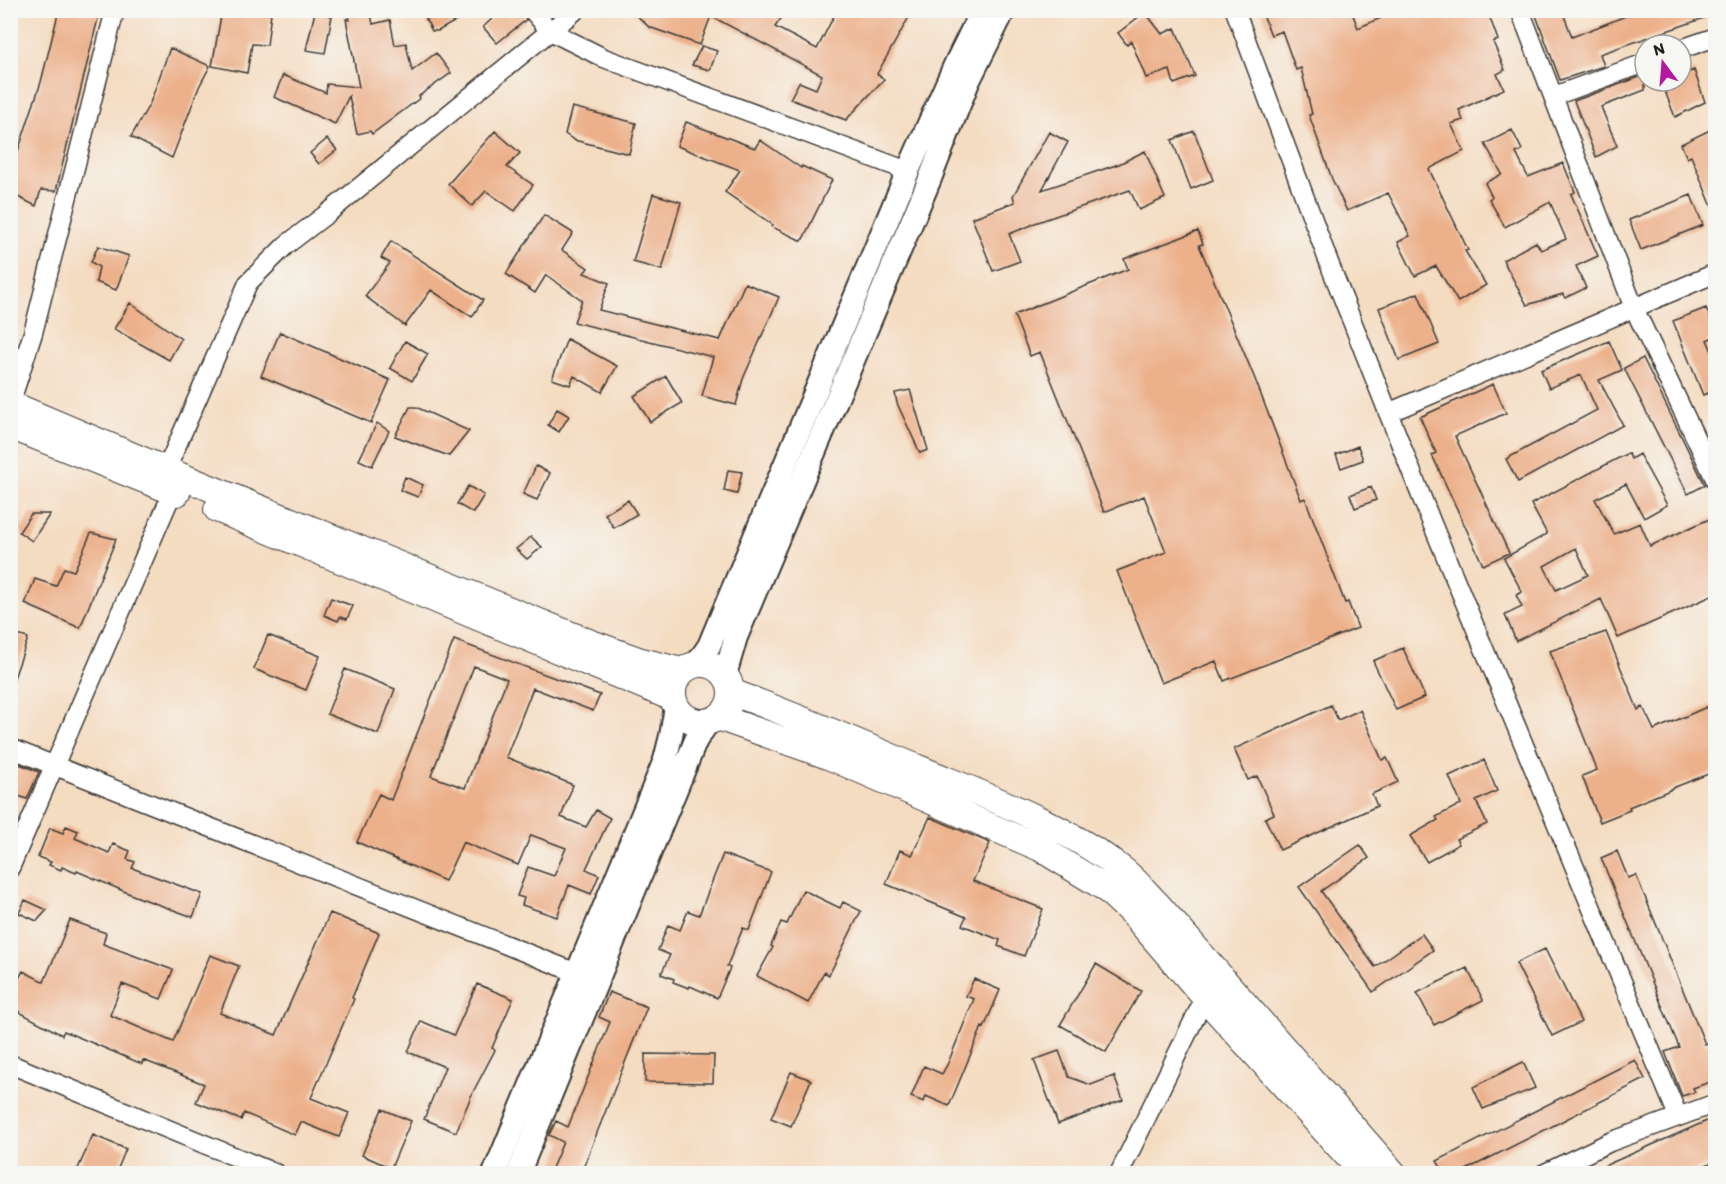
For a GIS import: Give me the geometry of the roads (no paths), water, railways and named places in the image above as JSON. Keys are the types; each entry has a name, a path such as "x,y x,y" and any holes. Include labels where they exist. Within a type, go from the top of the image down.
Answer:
{"main road":[{"path":"10,404 170,481 674,702"},
{"path":"10,426 170,481 638,660 689,668 709,665 718,668 728,683 730,702 726,711 714,719 699,723 690,720 682,715 674,702 673,688 689,668"},
{"path":"728,683 784,711 1016,809 1078,840 1124,871 1158,905 1394,1173"},
{"path":"714,719 828,756 1040,848 1113,895 1134,915 1364,1173"}],"street":[{"path":"10,404 33,333 115,10"},
{"path":"532,10 550,31 604,58 908,171"},
{"path":"10,868 56,765 248,283 286,245 576,10"},
{"path":"689,668 709,646 908,171 982,10"},
{"path":"728,683 736,637 924,192 968,82 1004,10"},
{"path":"1235,10 1330,268 1431,521 1678,1116"},
{"path":"1520,10 1634,308 1716,481"},
{"path":"1693,46 1716,37"},
{"path":"1554,96 1633,67"},
{"path":"1388,413 1716,273"},
{"path":"494,1173 665,760 674,702"},
{"path":"518,1173 696,740 714,719"},
{"path":"10,748 577,973"},
{"path":"1119,1173 1205,997"},
{"path":"10,1064 277,1173"},
{"path":"1543,1173 1611,1142 1716,1103"}]}
